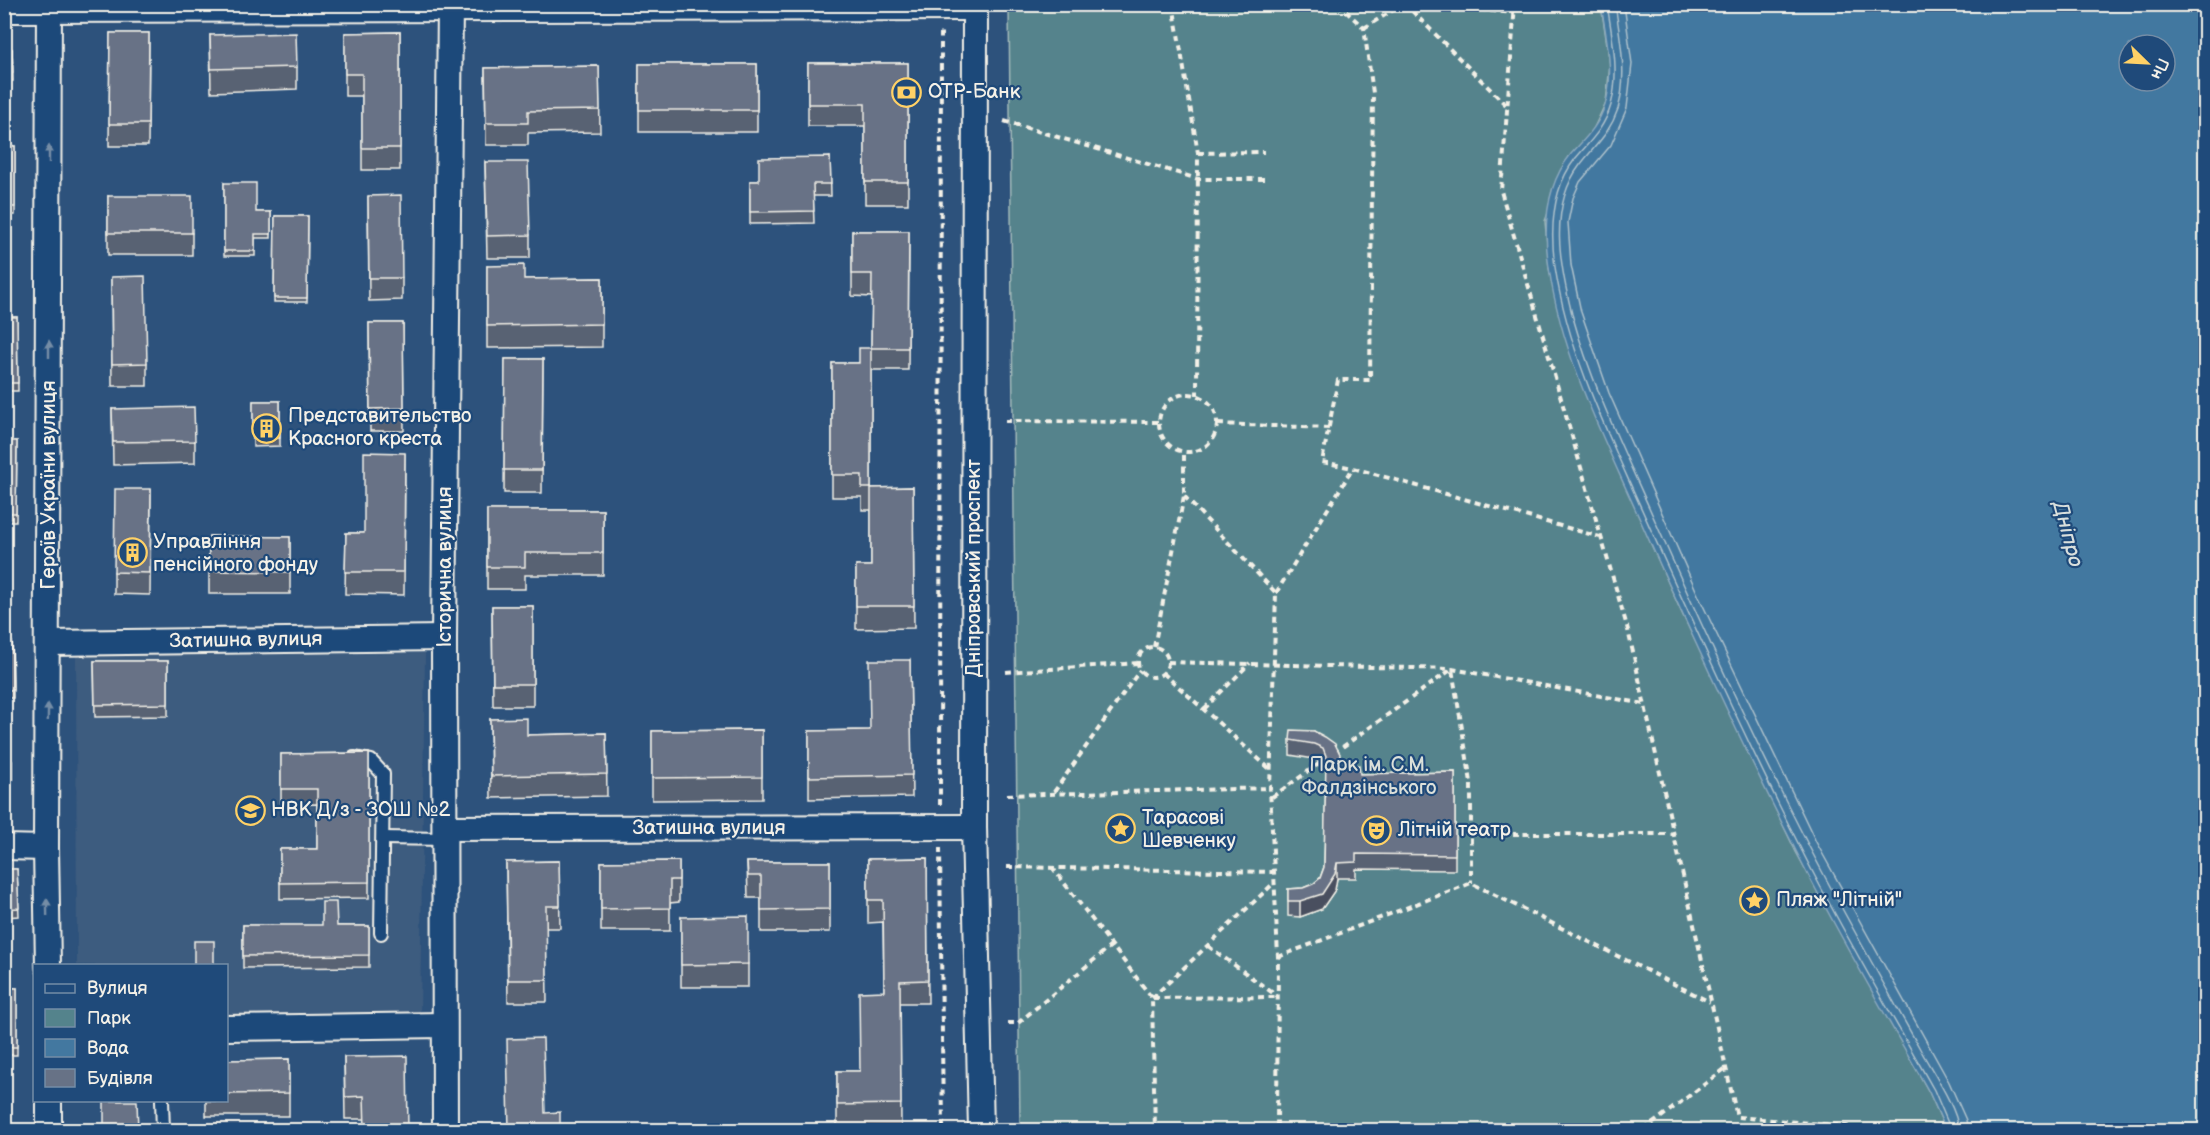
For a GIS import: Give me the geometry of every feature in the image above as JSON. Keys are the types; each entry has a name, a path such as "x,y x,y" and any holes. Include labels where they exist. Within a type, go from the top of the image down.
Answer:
{"street":[{"path":"4,10 49,7 941,8 975,6"},
{"name":"Дніпровський проспект","path":"975,6 974,827 981,1131"},
{"name":"Героїв України вулиця","path":"48,964 46,848 49,7"},
{"name":"Історична вулиця","path":"444,1131 444,638 450,8"},
{"name":"Затишна вулиця","path":"48,643 444,638"},
{"name":"Затишна вулиця","path":"445,833 974,827"},
{"path":"4,847 46,848"},
{"path":"228,1028 444,1025"},
{"path":"49,1102 49,1131"}],"lane":[{"path":"341,758 371,761 383,774 381,933"},
{"path":"383,838 445,833"},
{"path":"162,1102 163,1131"}],"path":[{"path":"1173,4 1198,153 1197,395"},
{"path":"1338,4 1364,28 1373,93 1370,156 1370,380 1338,380 1322,462 1353,468 1600,537"},
{"path":"1364,28 1404,4 1507,107"},
{"path":"1417,4 1515,13"},
{"path":"1515,4 1501,191 1628,630 1737,1117 1846,1126 1859,1131"},
{"path":"941,8 940,827 943,1131"},
{"path":"1004,121 1198,179 1264,179"},
{"path":"1198,153 1264,152"},
{"path":"1188,393 1197,395 1212,406 1218,424 1216,433 1204,448 1184,452 1169,446 1163,440 1158,422 1160,413 1171,399 1188,393"},
{"path":"1005,421 1158,422"},
{"path":"1218,424 1329,428"},
{"path":"1154,647 1184,496 1184,452"},
{"path":"1276,1131 1278,957 1270,788 1276,593 1353,468"},
{"path":"1184,496 1276,593"},
{"path":"1154,647 1165,653 1168,662 1163,673 1149,676 1140,670 1138,663 1142,651 1154,647"},
{"path":"1168,662 1250,662 1452,669 1645,704"},
{"path":"1204,709 1250,662"},
{"path":"1006,672 1138,663"},
{"path":"1330,756 1452,669"},
{"path":"1452,669 1471,782 1471,883"},
{"path":"1054,793 1140,670"},
{"path":"1163,673 1271,770"},
{"path":"1271,798 1320,763"},
{"path":"1007,795 1270,788"},
{"path":"1471,834 1674,834"},
{"path":"1007,867 1274,872"},
{"path":"1053,867 1152,998 1155,1131"},
{"path":"1152,998 1275,882"},
{"path":"1278,957 1471,883 1711,1002"},
{"path":"1008,1023 1018,1023 1112,945"},
{"path":"1207,946 1278,997"},
{"path":"1152,998 1278,997"},
{"path":"1644,1131 1726,1068"}],"shaded area":[{"name":"НВК Д/з - ЗОШ №2","path":"425,653 420,1015 228,1016 228,964 77,964 76,655"}],"green space":[{"name":"Парк ім. С.М. Фалдзінського","path":"1009,5 1601,5 1610,65 1606,102 1592,132 1569,157 1545,221 1549,268 1560,318 1588,401 1679,607 1796,852 1929,1092 1946,1130 1020,1130"}],"water":[{"name":"Дніпро","path":"1601,5 2205,5 2205,1130 1946,1130 1929,1092 1828,912 1776,812 1681,612 1602,435 1564,336 1555,302 1547,253 1548,208 1562,166 1595,126 1605,105 1609,80 1607,42"}],"building":[{"path":"400,32 400,148 362,148 362,74 345,74 345,33"},
{"path":"110,33 149,33 148,124 109,124"},
{"path":"296,33 297,67 211,69 210,35"},
{"path":"4,49 12,49 13,73 4,73"},
{"path":"808,63 908,63 908,182 865,182 865,104 808,104"},
{"path":"639,64 757,64 757,110 639,110"},
{"path":"599,66 600,110 528,111 528,123 486,123 485,68"},
{"path":"4,146 15,146 15,207 4,207"},
{"path":"830,157 831,184 813,184 814,211 750,212 750,181 759,181 759,158"},
{"path":"485,162 528,162 530,235 487,236"},
{"path":"224,183 256,183 256,212 271,212 271,234 255,234 255,251 224,251"},
{"path":"401,195 402,278 369,278 368,196"},
{"path":"108,196 192,196 192,233 108,233"},
{"path":"275,216 308,216 307,298 274,298"},
{"path":"852,231 909,231 908,348 871,348 872,274 852,274"},
{"path":"524,265 524,279 602,278 602,324 487,326 487,266"},
{"path":"145,276 147,363 112,364 111,277"},
{"path":"4,317 17,317 18,383 4,383"},
{"path":"369,323 403,323 404,408 370,409"},
{"path":"859,348 871,348 871,488 862,488 862,475 832,475 832,363 859,363"},
{"path":"505,359 543,359 542,470 504,470"},
{"name":"Представительство Красного креста","path":"253,401 280,401 280,438 253,438"},
{"path":"194,407 195,441 113,442 112,409"},
{"path":"4,441 17,441 16,513 4,513"},
{"path":"364,452 405,453 404,572 345,572 346,533 364,533"},
{"path":"913,487 914,606 856,606 856,566 871,566 871,488"},
{"name":"Управління пенсійного фонду","path":"115,489 151,489 150,573 114,572"},
{"path":"487,510 603,510 603,553 525,553 525,567 487,567"},
{"path":"209,536 290,537 290,572 209,571"},
{"path":"492,606 533,606 533,684 493,684"},
{"path":"4,642 12,642 13,690 4,690"},
{"path":"869,660 910,660 912,775 809,777 809,731 870,730"},
{"path":"94,661 168,661 168,704 95,705"},
{"path":"527,718 527,735 606,733 607,774 491,776 490,719"},
{"path":"762,730 762,777 652,778 652,731"},
{"path":"1291,730 1314,731 1325,737 1335,744 1340,754 1339,767 1359,765 1360,774 1455,772 1455,855 1356,854 1356,862 1337,863 1335,874 1322,894 1300,901 1288,901 1288,889 1303,888 1313,884 1320,878 1324,867 1326,756 1323,748 1314,744 1290,740"},
{"path":"369,753 369,882 280,883 280,849 317,849 317,789 281,789 281,754"},
{"path":"4,761 12,761 12,799 4,799"},
{"path":"927,858 928,980 900,981 901,1104 837,1105 837,1071 860,1071 859,992 884,991 883,900 868,900 868,859"},
{"path":"559,861 560,906 546,906 547,980 508,980 506,862"},
{"path":"679,861 679,880 670,880 670,908 601,909 601,862"},
{"path":"747,862 830,862 830,909 761,910 761,876 748,876"},
{"path":"4,869 17,869 19,908 4,909"},
{"path":"322,902 336,902 337,926 369,926 369,955 243,956 243,925 322,925"},
{"path":"748,916 748,964 681,965 681,917"},
{"path":"194,941 214,941 214,964 194,964"},
{"path":"4,988 17,988 17,1047 4,1047"},
{"path":"543,1038 545,1113 560,1112 560,1131 509,1131 507,1039"},
{"path":"407,1056 408,1131 365,1131 364,1096 345,1097 344,1057"},
{"path":"289,1059 289,1093 228,1094 228,1060"},
{"path":"104,1102 137,1102 138,1131 104,1131"},
{"path":"4,1128 15,1128 15,1131 4,1131"}],"place":[{"name":"ОТР-Банк","path":"907,92"},
{"name":"Представительство Красного креста","path":"267,428"},
{"name":"Управління пенсійного фонду","path":"132,553"},
{"name":"НВК Д/з - ЗОШ №2","path":"250,810"},
{"name":"Тарасові Шевченку","path":"1121,829"},
{"name":"Літній театр","path":"1377,830"},
{"name":"Пляж \"Літній\"","path":"1755,900"}]}
